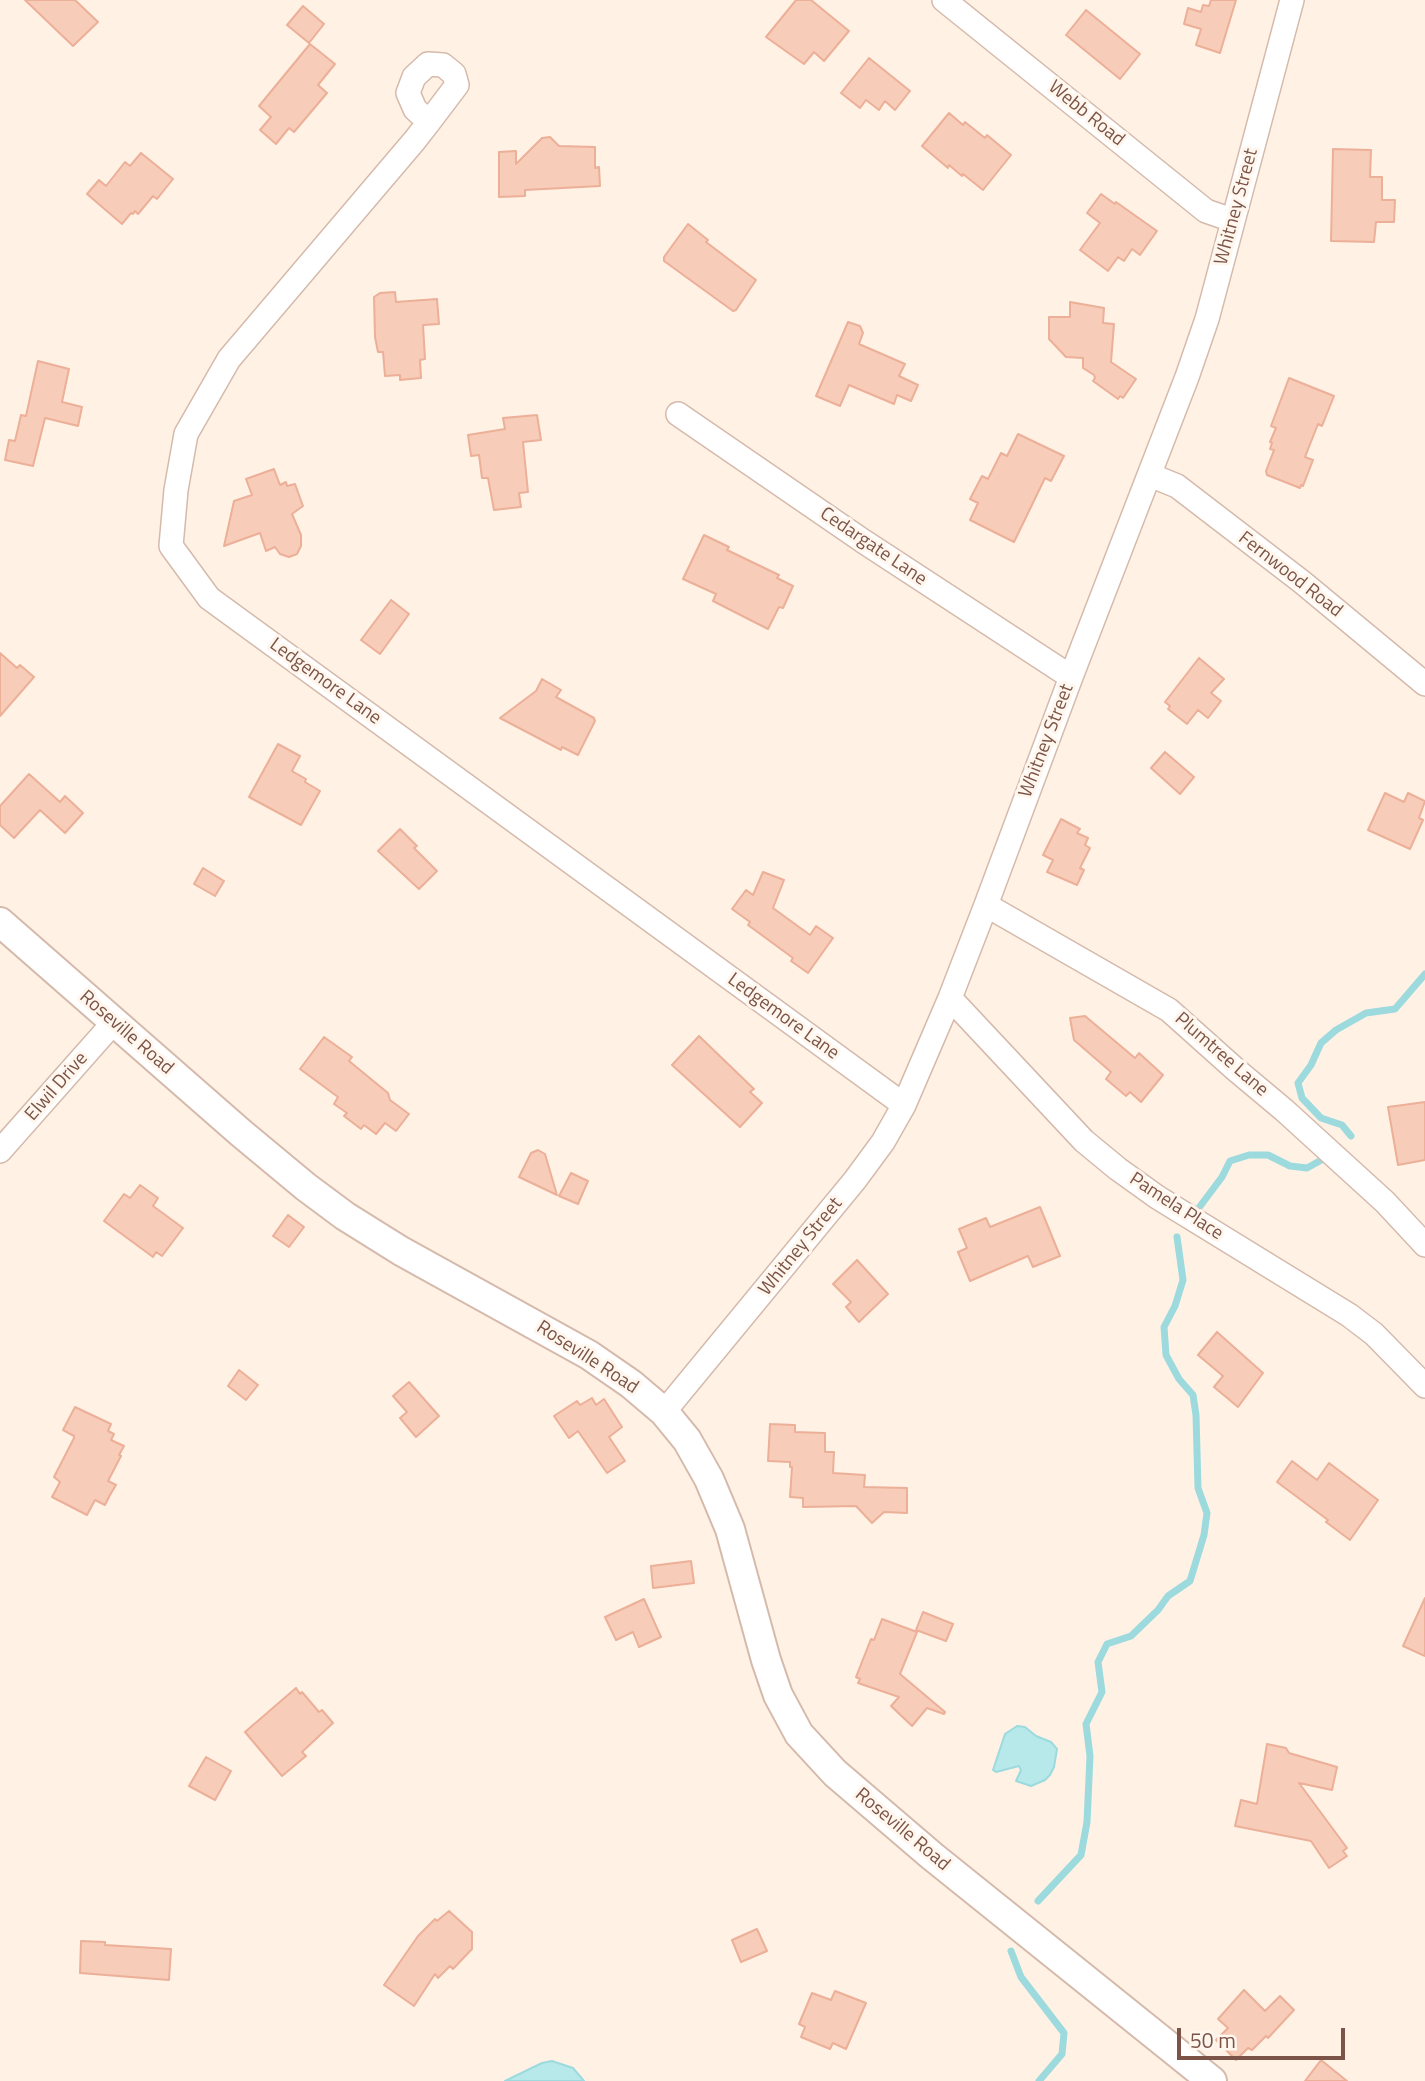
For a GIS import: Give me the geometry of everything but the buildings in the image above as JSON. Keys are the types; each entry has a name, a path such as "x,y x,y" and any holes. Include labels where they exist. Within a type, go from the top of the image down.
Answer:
{"street":[{"name":"Webb Road","path":"944,0 1206,211 1232,220"},
{"name":"Whitney Street","path":"664,1412 855,1180 883,1142 904,1105 986,905 1207,319 1292,0"},
{"name":"Ledgemore Lane","path":"429,122 229,359 186,434 176,490 171,546 209,598 904,1105"},
{"name":"Cedargate Lane","path":"678,414 863,541 1071,677"},
{"name":"Fernwood Road","path":"1150,475 1177,486 1302,582 1425,684"},
{"name":"Plumtree Lane","path":"986,905 1169,1010 1305,1128 1385,1202 1425,1245"},
{"name":"Roseville Road","path":"0,922 251,1141 345,1216 401,1251 589,1355 631,1384 664,1412 687,1440 709,1479 730,1529 774,1684 799,1734 835,1773 932,1856 1212,2081"},
{"name":"Pamela Place","path":"950,998 1084,1141 1157,1197 1349,1315 1374,1334 1425,1386"},
{"name":"Elwil Drive","path":"0,1151 114,1022"}],"water":[{"path":"1017,1726 1025,1727 1036,1736 1051,1742 1057,1749 1050,1775 1031,1786 1016,1781 1021,1770 1019,1766 996,1772 993,1770 1005,1734"},
{"path":"552,2061 573,2068 584,2081 505,2081 542,2063"}],"waterway":[{"path":"1351,1136 1342,1125 1321,1118 1302,1098 1298,1083 1311,1065 1321,1043 1336,1030 1366,1013 1395,1009 1425,974"},
{"path":"1198,1209 1222,1177 1230,1161 1249,1155 1268,1155 1290,1166 1307,1168 1325,1158"},
{"path":"1038,1901 1081,1855 1087,1822 1090,1756 1086,1724 1102,1692 1098,1662 1107,1644 1131,1636 1158,1610 1168,1596 1190,1581 1204,1535 1207,1513 1198,1488 1193,1395 1179,1379 1166,1355 1164,1327 1175,1306 1183,1280 1177,1237"},
{"path":"1011,1951 1021,1977 1064,2033 1062,2054 1039,2081"}]}
